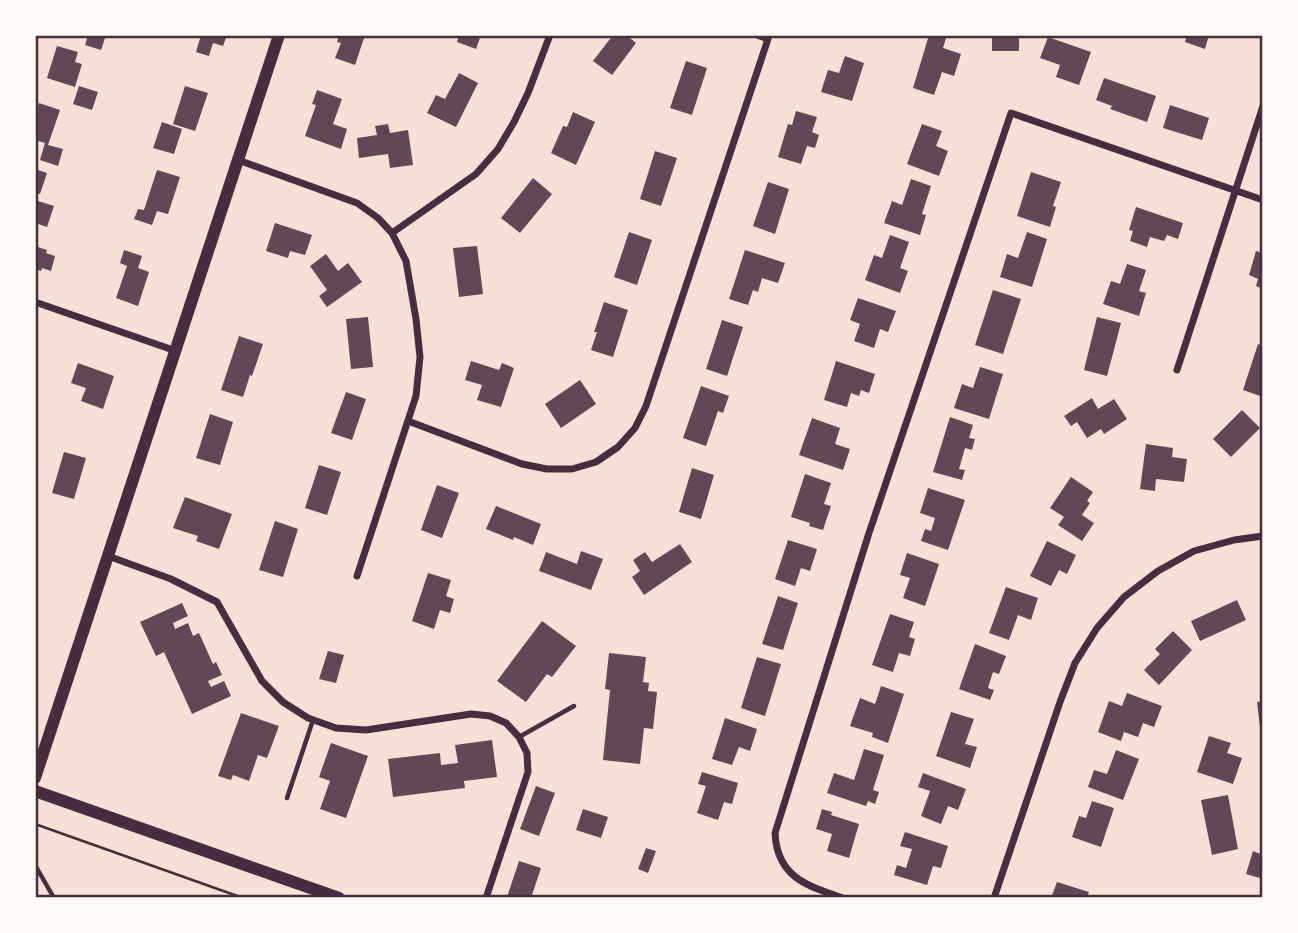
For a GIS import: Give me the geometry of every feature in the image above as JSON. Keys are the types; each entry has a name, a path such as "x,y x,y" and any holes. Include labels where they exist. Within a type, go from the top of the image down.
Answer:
{"street":[{"path":"35,778 279,35"},
{"path":"392,233 476,174 498,149 528,93 550,35"},
{"path":"408,421 522,464 547,469 572,469 597,461 618,447 635,428 646,406 768,39 757,35"},
{"path":"1177,370 1263,106"},
{"path":"843,898 808,886 792,874 780,859 775,833 869,533 1011,113 1263,200"},
{"path":"238,160 357,203 378,218 392,233 406,261 419,357 416,396 357,576"},
{"path":"35,302 176,351"},
{"path":"993,898 1075,663 1097,628 1124,597 1158,571 1194,551 1234,540 1263,536"},
{"path":"108,556 171,579 217,602 262,681 283,702 313,720 336,728 366,730 471,714 490,716 506,723 519,737 527,753 528,772 486,898"},
{"path":"35,792 338,898"}],"lane":[{"path":"519,737 574,706"},
{"path":"287,798 313,720"},
{"path":"35,865 54,898"}],"path":[{"path":"35,824 243,898"}],"building":[{"path":"88,35 106,35 101,50 85,45"},
{"path":"201,35 227,35 223,46 213,43 209,56 196,52"},
{"path":"339,35 365,35 355,65 335,58 341,43 337,42"},
{"path":"459,35 481,35 476,49 457,42"},
{"path":"613,35 626,35 636,43 612,75 593,61"},
{"path":"929,35 946,38 943,48 961,54 954,76 942,72 934,95 913,88"},
{"path":"975,35 1019,35 1019,51 992,51 992,38 975,38"},
{"path":"1187,35 1209,35 1205,49 1185,42"},
{"path":"1048,37 1091,52 1079,85 1056,77 1060,65 1040,58"},
{"path":"57,46 78,52 75,62 82,64 75,87 47,78"},
{"path":"845,56 864,63 852,101 821,92 828,70 839,73"},
{"path":"686,61 707,68 692,115 670,108"},
{"path":"459,73 478,83 456,127 427,113 436,95 445,99"},
{"path":"1104,78 1156,96 1147,122 1110,109 1112,106 1096,100"},
{"path":"79,86 98,92 92,110 73,104"},
{"path":"185,86 208,93 195,131 173,124"},
{"path":"317,90 342,99 333,124 347,129 341,149 305,136 316,105 312,104"},
{"path":"39,103 60,110 48,145 63,149 58,166 40,160 45,143 35,140 35,115"},
{"path":"1170,105 1209,118 1202,140 1163,128"},
{"path":"796,111 817,117 812,132 819,135 815,148 807,146 801,164 778,157 788,124 792,125"},
{"path":"573,112 595,122 576,165 551,153 563,126 567,127"},
{"path":"162,122 182,129 174,154 153,148"},
{"path":"388,124 390,133 408,130 413,165 390,168 388,154 359,158 357,138 377,135 375,126"},
{"path":"922,124 942,131 936,146 948,151 939,176 907,164"},
{"path":"655,151 677,158 661,206 640,199"},
{"path":"35,169 47,173 40,194 35,193"},
{"path":"157,170 180,177 168,214 157,211 152,225 134,219 138,209 144,210"},
{"path":"1031,172 1061,182 1050,227 1017,216"},
{"path":"533,178 552,194 520,233 501,218"},
{"path":"911,179 931,186 922,214 926,215 920,235 884,223 892,201 902,205"},
{"path":"768,182 789,189 775,234 753,226"},
{"path":"35,200 54,206 47,227 35,223"},
{"path":"1136,207 1183,223 1178,239 1167,235 1164,241 1150,237 1147,247 1130,241 1133,231 1129,230"},
{"path":"275,223 312,235 305,255 290,251 288,258 266,251"},
{"path":"629,232 652,240 637,285 614,277"},
{"path":"1027,232 1047,239 1032,287 1000,277 1007,254 1018,258"},
{"path":"890,235 909,242 900,268 908,271 900,293 865,280 874,255 882,258"},
{"path":"35,246 55,256 51,271 35,269"},
{"path":"477,246 483,294 459,297 453,248"},
{"path":"124,250 142,256 138,268 149,272 138,306 116,298 127,266 120,263"},
{"path":"745,250 785,263 778,283 762,278 758,292 753,290 748,305 729,299"},
{"path":"1256,251 1263,253 1263,289 1256,286 1258,279 1249,275"},
{"path":"326,254 338,271 348,263 362,282 327,307 319,296 327,290 310,266"},
{"path":"1127,264 1146,270 1139,291 1146,293 1139,316 1103,304 1111,281 1120,284"},
{"path":"993,290 1021,299 1003,354 975,345"},
{"path":"858,298 896,311 888,332 880,329 874,348 854,341 860,324 850,320"},
{"path":"604,302 628,310 613,357 591,350"},
{"path":"368,317 373,367 351,369 346,319"},
{"path":"1097,317 1121,323 1107,376 1084,370"},
{"path":"722,320 743,327 727,376 706,369"},
{"path":"239,336 263,344 243,397 221,390"},
{"path":"1258,344 1263,346 1263,397 1243,390"},
{"path":"471,361 499,370 502,363 514,368 501,407 477,400 482,385 465,380"},
{"path":"836,361 875,374 869,393 861,390 859,396 851,393 847,407 824,400"},
{"path":"78,363 114,376 103,409 81,401 86,388 71,383"},
{"path":"980,367 1003,374 989,419 954,408 962,384 973,388"},
{"path":"580,380 596,404 561,428 545,404"},
{"path":"701,386 729,396 723,413 718,411 706,446 683,438"},
{"path":"346,392 366,399 352,440 331,433"},
{"path":"1092,398 1098,409 1114,399 1127,419 1104,434 1101,429 1087,438 1077,422 1071,426 1064,416"},
{"path":"1242,410 1260,428 1231,457 1213,439"},
{"path":"210,414 233,422 220,465 196,458"},
{"path":"950,417 973,425 969,438 975,439 972,450 965,448 959,469 965,470 962,480 933,472"},
{"path":"812,418 840,428 835,444 850,449 843,470 799,455"},
{"path":"1146,444 1173,448 1172,457 1187,459 1184,482 1156,479 1155,491 1140,489"},
{"path":"64,452 86,458 74,499 52,493"},
{"path":"319,465 341,472 327,515 305,508"},
{"path":"692,468 714,475 701,519 679,512"},
{"path":"805,474 831,483 824,504 831,506 823,530 791,517"},
{"path":"1071,477 1093,492 1082,515 1094,523 1082,541 1058,525 1064,517 1050,508"},
{"path":"437,485 459,493 442,538 421,530"},
{"path":"928,488 965,500 948,550 921,541 925,529 931,531 935,518 920,513"},
{"path":"185,497 232,514 219,549 196,541 198,536 173,528"},
{"path":"496,506 541,524 533,545 486,529"},
{"path":"275,521 298,529 283,577 259,570"},
{"path":"788,540 817,549 810,571 801,568 795,586 775,579"},
{"path":"1047,541 1076,555 1067,574 1059,570 1051,586 1030,576"},
{"path":"680,544 692,562 644,595 632,577 640,571 633,560 645,552 652,562"},
{"path":"581,551 603,559 591,590 539,571 546,552 577,564"},
{"path":"907,553 939,564 925,606 903,598 910,578 900,575"},
{"path":"428,573 451,580 446,596 454,599 450,613 440,610 434,629 412,621"},
{"path":"1006,587 1038,598 1031,620 1018,615 1009,640 989,633"},
{"path":"778,596 798,603 783,650 762,644"},
{"path":"1237,600 1246,620 1200,641 1191,621"},
{"path":"182,603 188,616 173,623 175,629 188,623 193,636 199,633 213,664 216,662 222,675 208,681 211,687 224,681 231,696 192,714 164,652 156,656 140,622"},
{"path":"890,614 914,622 909,637 915,639 910,656 899,653 893,672 872,665"},
{"path":"542,621 576,646 552,677 547,674 526,702 497,681"},
{"path":"1173,631 1192,650 1159,685 1144,670 1160,654 1155,649"},
{"path":"975,644 1006,656 999,674 993,672 988,688 994,690 990,700 959,689"},
{"path":"328,651 344,655 336,683 319,679"},
{"path":"609,653 646,657 643,682 649,683 648,691 657,692 653,729 644,728 640,764 603,760 610,690 605,689"},
{"path":"757,657 781,664 765,716 741,708"},
{"path":"881,686 904,694 888,743 872,737 873,733 850,726 860,698 875,704"},
{"path":"1127,693 1162,706 1154,727 1143,723 1138,737 1124,732 1121,741 1098,732 1109,701 1122,706"},
{"path":"1263,701 1263,736 1261,736 1257,702"},
{"path":"951,712 974,719 965,744 977,747 970,768 936,756"},
{"path":"241,713 279,726 267,758 258,755 249,781 233,775 231,780 218,776"},
{"path":"725,718 757,729 750,751 739,747 732,765 712,759"},
{"path":"1209,736 1231,743 1227,753 1242,758 1233,784 1197,772"},
{"path":"492,740 497,777 464,781 465,788 393,797 388,759 440,753 441,765 458,763 455,745"},
{"path":"331,743 368,756 346,818 320,809 330,781 319,777"},
{"path":"864,749 884,755 873,790 879,792 875,804 868,801 866,806 827,793 834,773 854,780"},
{"path":"1116,750 1139,759 1123,800 1088,787 1094,770 1107,774"},
{"path":"702,772 738,783 732,804 724,802 718,820 697,813 706,786 698,784"},
{"path":"923,773 966,789 958,810 948,806 941,824 921,816 930,791 918,787"},
{"path":"536,786 555,793 539,836 520,829"},
{"path":"1228,795 1238,849 1212,855 1201,800"},
{"path":"1092,801 1114,808 1101,847 1072,837 1079,816 1086,818"},
{"path":"583,809 608,817 601,838 576,830"},
{"path":"822,809 832,812 831,815 859,824 849,858 827,851 832,834 816,829"},
{"path":"905,832 948,846 941,868 933,866 927,885 894,875 897,865 906,868 912,849 900,846"},
{"path":"646,848 656,851 648,873 638,869"},
{"path":"1253,851 1263,855 1263,879 1246,874"},
{"path":"519,861 541,868 531,898 507,897"},
{"path":"1057,882 1089,892 1087,898 1051,898"}]}
